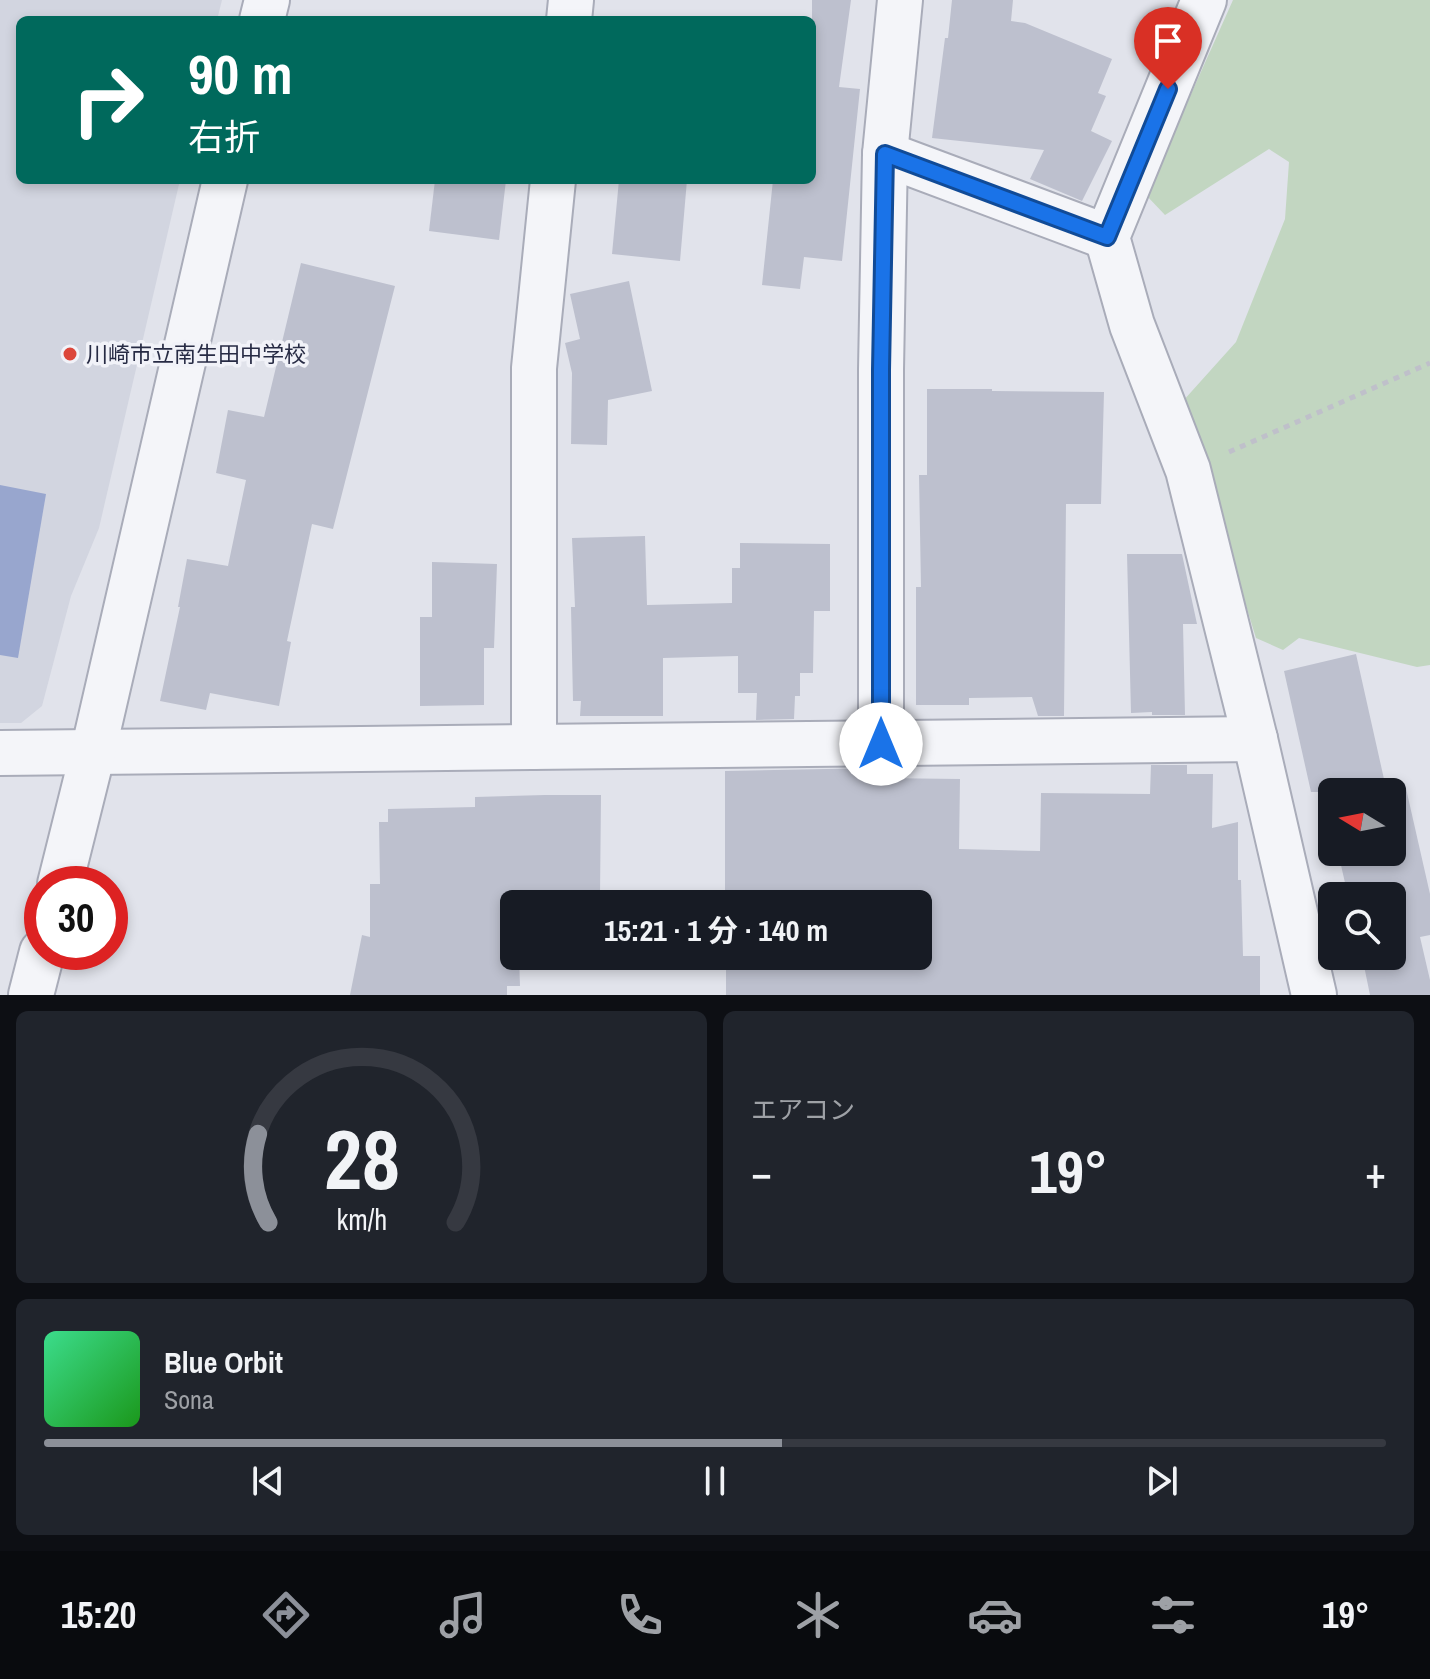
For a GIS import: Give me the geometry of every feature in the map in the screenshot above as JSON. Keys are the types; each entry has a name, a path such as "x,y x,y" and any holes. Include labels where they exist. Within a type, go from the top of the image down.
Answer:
{"street":[{"path":"881,744 881,370 885,154 900,0"},
{"path":"1204,0 1107,237 1132,325 1188,470 1314,995"},
{"path":"885,154 1107,237"},
{"path":"64,866 224,184"},
{"path":"534,747 534,368 553,184"},
{"path":"0,753 1255,739"},
{"path":"31,995 37,970"}],"path":[{"path":"1188,470 1430,363"}],"shaded area":[{"name":"川崎市立南生田中学校","path":"0,0 222,0 218,16 16,16 16,184 179,184 99,528 71,596 42,706 21,723 0,723"}],"green space":[{"path":"1233,0 1430,0 1430,665 1417,667 1299,638 1283,650 1256,638 1183,401 1236,342 1285,219 1289,162 1269,149 1165,215 1146,195"}],"water":[{"path":"0,485 46,494 18,658 0,655"}],"building":[{"path":"812,0 851,0 839,87 860,89 842,261 804,257 800,289 762,285 773,184 816,184 816,16 812,16"},
{"path":"952,0 1013,0 1011,21 1025,23 1112,59 1098,93 1106,96 1091,131 1112,141 1082,201 1030,179 1044,150 932,138"},
{"path":"435,184 506,184 499,240 429,231"},
{"path":"619,184 687,184 680,261 612,254"},
{"path":"301,263 395,286 333,529 312,524 287,641 291,642 279,706 210,693 206,710 160,701 187,559 228,566 246,480 216,473 228,410 264,417"},
{"path":"629,281 652,391 608,400 607,445 571,444 572,373 565,343 580,339 570,294"},
{"path":"927,389 1104,392 1101,504 1066,504 1064,716 1038,716 1032,697 969,698 969,705 916,705 916,587 921,587 919,475 927,475"},
{"path":"645,536 647,605 732,603 732,568 740,568 740,543 830,544 830,611 814,611 813,673 800,673 800,696 795,696 794,719 756,720 757,693 738,693 738,656 663,658 663,716 580,716 581,701 573,701 571,607 575,607 572,538"},
{"path":"1127,554 1182,554 1197,624 1183,624 1185,715 1131,713"},
{"path":"432,562 497,564 494,648 484,648 484,705 420,706 420,617 432,617"},
{"path":"1356,654 1384,778 1318,778 1318,792 1311,792 1284,671"},
{"path":"1151,765 1187,765 1187,774 1213,774 1212,828 1238,822 1243,956 1260,956 1260,995 726,995 726,970 932,970 932,890 725,890 725,771 878,768 881,769 881,778 960,779 959,849 1040,851 1041,793 1150,794"},
{"path":"1406,788 1430,894 1430,935 1420,937 1430,980 1430,995 1370,995 1365,970 1406,970 1406,882 1345,882 1341,866 1406,866"},
{"path":"601,795 600,890 500,890 500,970 519,970 520,986 507,986 507,995 350,995 362,935 370,937 370,884 380,884 379,822 388,822 388,809 475,807 475,797"}],"place":[{"name":"川崎市立南生田中学校","path":"70,354"}],"route":[{"path":"881,744 881,370 885,154 1107,237 1168,89"}]}
